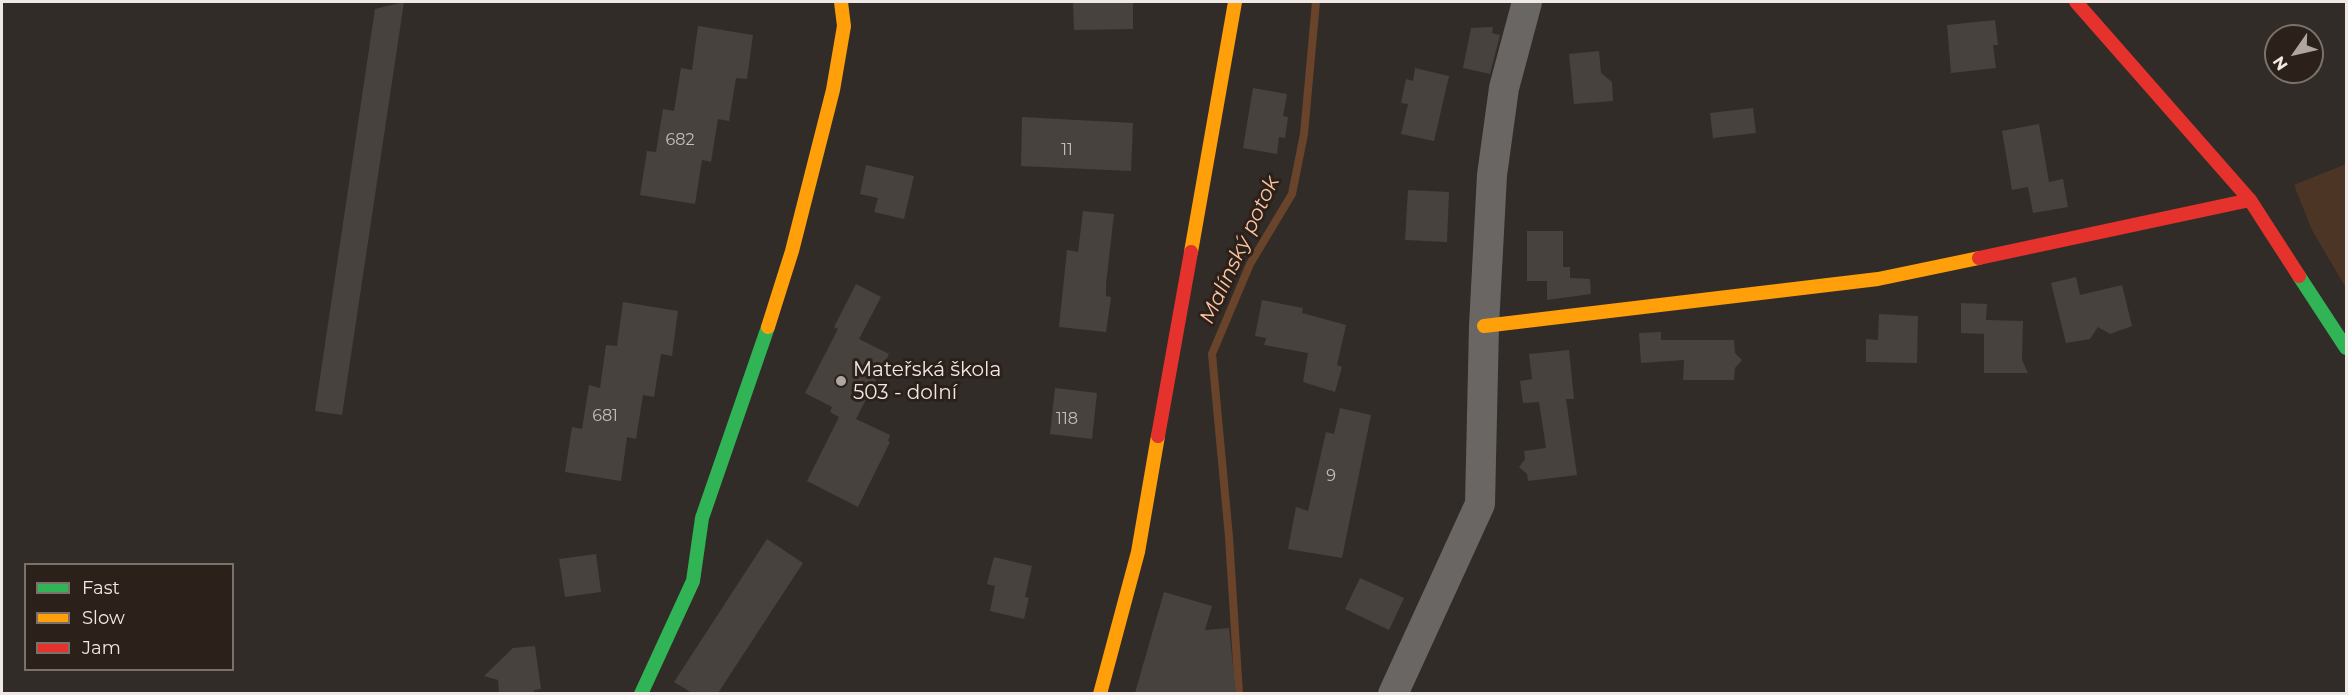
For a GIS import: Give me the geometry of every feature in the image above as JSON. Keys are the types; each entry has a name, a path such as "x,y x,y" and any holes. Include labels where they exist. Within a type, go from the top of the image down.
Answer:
{"street":[{"path":"641,693 693,580 702,518 772,317 792,251 832,90 844,26 841,2"},
{"path":"1100,693 1138,552 1234,2"},
{"path":"1393,693 1480,504 1484,326 1492,175 1504,88 1527,2"},
{"path":"2076,2 2250,200 2346,348"},
{"path":"1484,326 1878,279 2250,200"}],"shaded area":[{"path":"2346,164 2346,288 2312,230 2294,185"}],"building":[{"path":"404,2 342,415 315,411 375,9"},
{"path":"1073,2 1133,2 1133,29 1074,30"},
{"path":"1995,20 1998,45 1993,45 1996,68 1951,73 1947,25"},
{"path":"698,26 753,35 747,79 736,78 729,121 718,119 711,162 702,160 695,204 640,195 647,151 656,152 663,109 674,111 681,68 692,70"},
{"path":"1493,27 1492,33 1500,35 1490,74 1463,68 1471,28"},
{"path":"1599,51 1601,73 1612,82 1613,101 1574,104 1569,54"},
{"path":"1415,68 1449,76 1434,141 1401,134 1408,104 1401,103 1406,79 1413,81"},
{"path":"1253,88 1287,94 1283,116 1288,117 1285,138 1279,137 1277,154 1243,148"},
{"path":"1753,108 1756,133 1713,138 1710,113"},
{"path":"1022,117 1133,123 1131,171 1021,166"},
{"path":"2039,124 2049,182 2063,179 2068,207 2033,213 2028,187 2012,190 2002,131"},
{"path":"866,165 914,176 904,219 874,212 878,198 860,194"},
{"path":"1408,190 1449,192 1447,242 1405,240"},
{"path":"1083,211 1114,214 1106,284 1106,296 1111,297 1106,332 1059,327 1067,250 1078,252"},
{"path":"1527,231 1563,231 1563,267 1570,267 1570,278 1590,279 1591,294 1547,300 1547,281 1527,281"},
{"path":"2076,277 2080,295 2122,285 2132,326 2110,334 2098,327 2090,339 2066,343 2051,283"},
{"path":"856,284 881,297 859,339 889,354 856,419 890,435 888,441 890,442 858,507 807,481 839,417 830,412 832,407 805,393 838,329 834,327"},
{"path":"1262,300 1303,308 1302,313 1346,325 1337,365 1342,367 1335,392 1303,382 1308,353 1264,345 1266,338 1255,336"},
{"path":"623,302 678,311 672,356 661,354 654,397 643,395 636,439 627,437 621,481 565,472 572,427 582,429 589,385 600,388 606,345 617,346"},
{"path":"1961,303 1987,304 1986,320 2023,321 2022,360 2028,373 1984,373 1984,334 1961,333"},
{"path":"1879,314 1918,316 1917,363 1866,362 1866,339 1878,340"},
{"path":"1661,332 1661,340 1734,340 1735,353 1742,360 1735,368 1734,380 1683,380 1684,360 1641,363 1639,333"},
{"path":"1569,350 1574,399 1566,399 1577,475 1528,481 1527,474 1519,467 1525,459 1524,451 1546,448 1539,402 1523,403 1520,381 1532,379 1529,354"},
{"path":"1055,388 1097,393 1092,439 1050,434"},
{"path":"1340,408 1371,415 1342,558 1288,549 1296,507 1308,511 1326,432 1334,434"},
{"path":"767,539 803,563 718,693 692,693 674,682"},
{"path":"596,554 601,592 565,597 559,559"},
{"path":"994,557 1032,566 1025,597 1029,598 1024,619 990,611 995,586 987,584"},
{"path":"1360,578 1404,598 1389,630 1345,609"},
{"path":"1164,592 1212,606 1205,630 1229,628 1236,693 1135,693"},
{"path":"535,646 541,689 534,690 535,693 499,693 498,680 484,676 513,648"}],"waterway":[{"name":"Malínský potok","path":"1239,694 1229,537 1212,354 1250,264 1292,194 1304,134 1316,2"}],"traffic: fast":[{"path":"2299,276 2346,348"},
{"path":"641,694 693,581 702,518 768,327"}],"traffic: slow":[{"path":"768,327 792,251 833,90 844,26 841,2"},
{"path":"1191,252 1235,2"},
{"path":"1484,326 1878,279 1979,258"},
{"path":"1100,694 1138,552 1158,436"}],"traffic: jam":[{"path":"2076,2 2250,200 2299,276"},
{"path":"1979,258 2250,200"},
{"path":"1158,436 1191,252"}],"place":[{"name":"Mateřská škola 503 - dolní","path":"841,381"}]}
